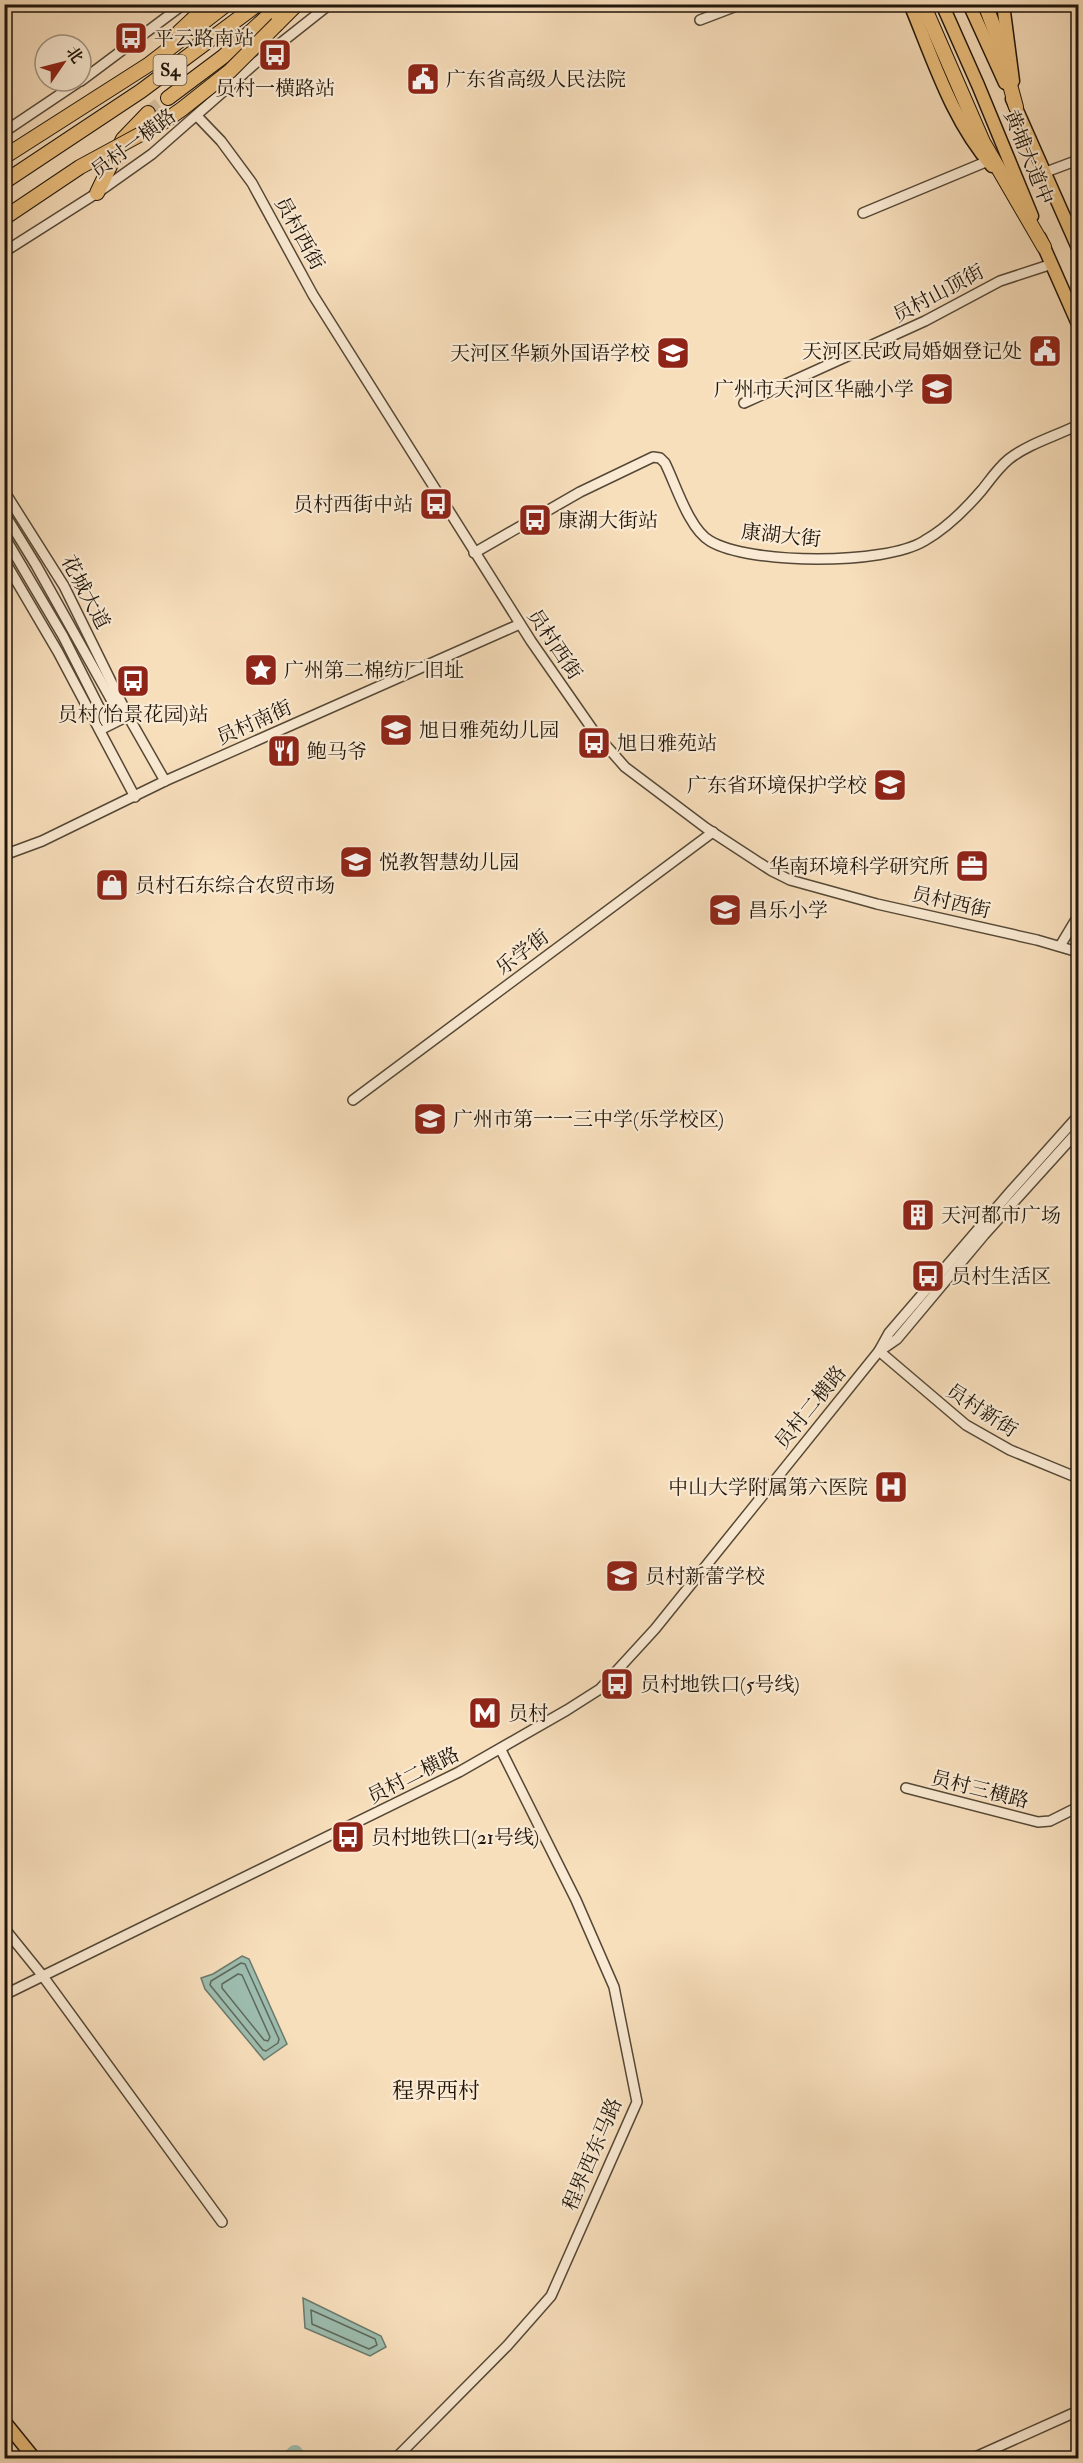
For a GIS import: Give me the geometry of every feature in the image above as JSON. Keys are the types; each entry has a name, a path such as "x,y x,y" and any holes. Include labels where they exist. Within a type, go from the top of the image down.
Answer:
{"highway":[{"path":"68,116 145,61 209,4"},
{"name":"S4","path":"4,157 148,65 227,4"},
{"name":"S4","path":"4,182 80,134 258,4"},
{"path":"168,98 224,56 281,4"},
{"path":"4,218 80,167 165,121 182,109 230,71 297,4"},
{"path":"923,4 970,112 1044,247"},
{"path":"985,4 996,33 1016,107"},
{"path":"97,193 123,139 148,112"}],"main road":[{"path":"910,4 963,126 988,161 1006,181"},
{"name":"黄埔大道中","path":"942,4 1078,324"},
{"name":"黄埔大道中","path":"969,4 1078,248"},
{"path":"1004,6 1016,107"},
{"path":"4,2421 34,2458"}],"street":[{"path":"93,72 184,4"},
{"name":"员村一横路","path":"4,252 97,193 152,154 258,61 330,4"},
{"path":"700,20 742,4"},
{"path":"4,132 63,93"},
{"name":"员村西街","path":"197,116 221,141 252,183 314,295 474,553 569,697 609,750 643,782 712,832 772,870 808,885 1078,952"},
{"path":"1046,172 1078,160"},
{"path":"863,213 988,161"},
{"name":"员村山顶街","path":"744,403 906,330 1000,281 1052,264"},
{"name":"康湖大街","path":"474,553 580,492 653,457 660,458 665,463 688,514 698,530 709,541 721,546 748,553 785,558 846,558 896,553 922,543 946,526 968,506 1010,459 1078,425"},
{"name":"花城大道","path":"4,491 45,553 75,607 128,716 165,782"},
{"name":"花城大道","path":"4,513 42,574 112,701 128,716"},
{"name":"花城大道","path":"4,536 63,636 92,692 104,723 100,730"},
{"name":"花城大道","path":"4,560 58,652 135,797"},
{"name":"员村南街","path":"4,855 42,841 165,782 520,624"},
{"path":"100,730 128,716"},
{"name":"乐学街","path":"353,1100 712,832"},
{"path":"1060,946 1078,916"},
{"name":"员村二横路","path":"4,1995 501,1750 585,1699 613,1677 655,1629 879,1352 889,1333 1078,1116"},
{"name":"员村二横路","path":"879,1352 897,1339 984,1235 1078,1131"},
{"name":"员村新街","path":"879,1352 941,1407 981,1436 1078,1478"},
{"name":"程界西东马路","path":"396,2458 507,2346 551,2295 637,2102 614,1987 576,1900 501,1750"},
{"name":"员村三横路","path":"906,1788 1038,1822 1050,1821 1078,1808"},
{"path":"4,1928 42,1976 222,2222"},
{"path":"973,2458 1078,2410"}],"water":[{"path":"242,1956 249,1959 287,2044 264,2060 205,1989 201,1978 213,1974"},
{"path":"303,2298 381,2336 386,2347 370,2356 305,2328"}],"waterway":[{"path":"290,2458 295,2453"}],"tunnel":[{"path":"148,113 168,98"}],"place":[{"name":"平云路南站","path":"131,38"},
{"name":"员村一横路站","path":"275,55"},
{"name":"广东省高级人民法院","path":"423,79"},
{"name":"天河区民政局婚姻登记处","path":"1045,351"},
{"name":"天河区华颖外国语学校","path":"673,353"},
{"name":"广州市天河区华融小学","path":"937,389"},
{"name":"员村西街中站","path":"436,504"},
{"name":"康湖大街站","path":"535,520"},
{"name":"广州第二棉纺厂旧址","path":"261,670"},
{"name":"员村(怡景花园)站","path":"133,681"},
{"name":"旭日雅苑幼儿园","path":"396,730"},
{"name":"旭日雅苑站","path":"594,743"},
{"name":"鲍马爷","path":"284,751"},
{"name":"广东省环境保护学校","path":"890,785"},
{"name":"悦教智慧幼儿园","path":"356,862"},
{"name":"华南环境科学研究所","path":"972,866"},
{"name":"员村石东综合农贸市场","path":"112,885"},
{"name":"昌乐小学","path":"725,910"},
{"name":"广州市第一一三中学(乐学校区)","path":"430,1119"},
{"name":"天河都市广场","path":"918,1215"},
{"name":"员村生活区","path":"928,1276"},
{"name":"中山大学附属第六医院","path":"891,1487"},
{"name":"员村新蕾学校","path":"622,1576"},
{"name":"员村地铁口(5号线)","path":"617,1684"},
{"name":"员村","path":"485,1713"},
{"name":"员村地铁口(21号线)","path":"348,1837"}],"district":[{"name":"程界西村","path":"436,2090"}]}
